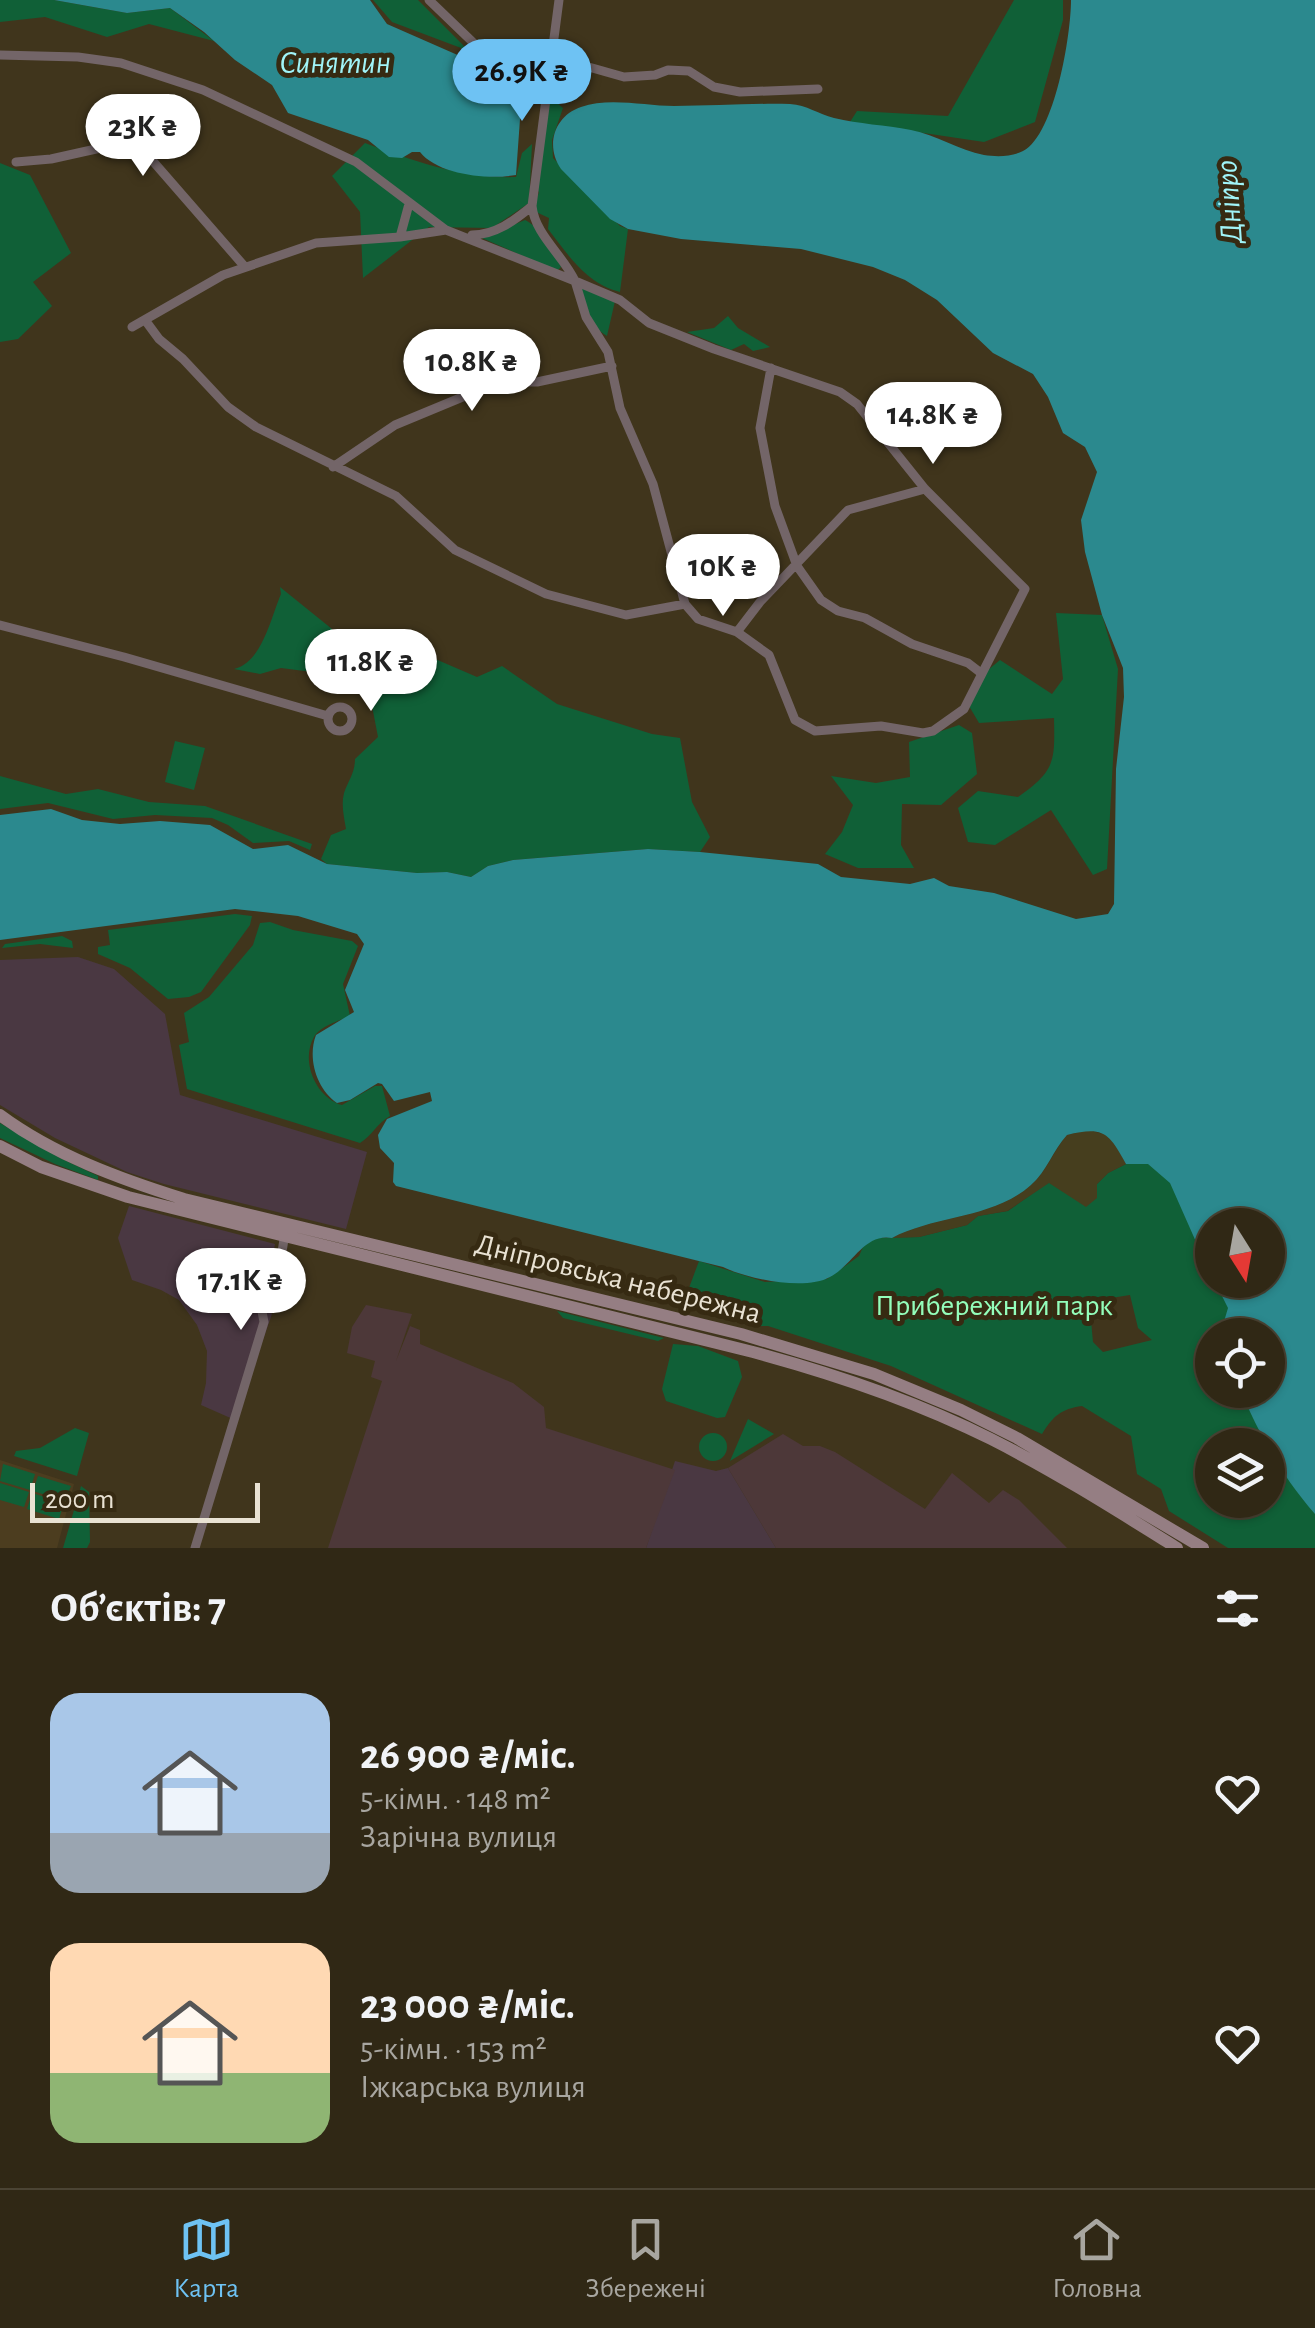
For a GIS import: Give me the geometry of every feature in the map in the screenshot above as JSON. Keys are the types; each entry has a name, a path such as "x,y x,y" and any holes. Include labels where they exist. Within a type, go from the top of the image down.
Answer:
{"main road":[{"name":"Дніпровська набережна","path":"0,1115 95,1167 184,1198 741,1334 874,1374 962,1410 1017,1438 1203,1548"},
{"name":"Дніпровська набережна","path":"0,1146 42,1167 111,1192 753,1352 866,1386 952,1420 1015,1452 1178,1548"}],"street":[{"path":"429,0 483,52 500,59 564,60 624,77 668,70 688,72 714,87 740,92 818,89"},
{"path":"0,55 78,57 121,63 203,90 356,162 446,230 464,235 540,269 575,281 620,300 650,323 840,392 857,404 925,489 1025,589 964,708 933,731 911,733 881,726 815,731 796,720 769,656 737,632 698,619 685,604 653,484 617,398 608,352 578,300 575,281 566,263 534,220 532,206 559,0"},
{"path":"16,162 51,159 107,144 123,143 137,148 245,267"},
{"path":"400,237 409,204"},
{"path":"464,235 486,235 532,206"},
{"path":"132,326 223,275 316,243 446,230"},
{"path":"144,320 159,340 228,407 256,427 396,496 455,550 546,594 626,614 685,604"},
{"path":"334,467 395,426 477,391 504,382 537,382 612,366"},
{"path":"771,368 760,428 775,506 797,566 820,600 981,672"},
{"path":"737,632 760,602 848,510 925,489"},
{"path":"0,626 328,716"},
{"path":"194,1548 264,1322 260,1302 265,1280 280,1264 284,1237"}],"shaded area":[{"path":"78,957 114,969 165,1014 180,1095 367,1152 346,1229 127,1172 55,1138 0,1105 0,960"},
{"path":"129,1206 275,1244 264,1302 272,1314 235,1420 201,1405 207,1351 197,1325 179,1300 132,1280 118,1238"},
{"path":"366,1305 412,1314 396,1361 410,1326 420,1330 420,1344 513,1383 544,1407 546,1428 675,1470 646,1548 328,1548 382,1381 371,1377 375,1361 347,1353 352,1327"},
{"path":"783,1434 803,1446 820,1446 835,1452 925,1509 952,1473 989,1503 1003,1490 1019,1500 1067,1548 776,1548 728,1468"},
{"path":"0,1460 74,1484 57,1548 0,1548"},
{"path":"675,1461 716,1471 728,1468 776,1548 646,1548"}],"green space":[{"path":"0,0 54,0 127,13 170,8 214,41 149,24 107,37 45,17 0,22"},
{"path":"373,0 418,0 469,51 392,22"},
{"path":"1014,0 1063,0 1063,20 1035,122 984,142 850,122 857,111 948,116"},
{"path":"547,94 563,108 552,140 553,158 620,226 628,229 620,292 579,267 548,229 549,218 536,212"},
{"path":"365,143 458,172 496,177 516,177 522,153 532,144 529,203 492,228 429,227 363,278 360,212 332,176"},
{"path":"0,163 30,175 71,253 33,282 52,306 18,339 0,342"},
{"path":"525,220 551,247 561,267 557,271 482,238"},
{"path":"580,286 615,301 607,336 591,320"},
{"path":"728,316 738,328 770,347 753,351 744,344 731,350 687,332 714,328"},
{"path":"280,587 358,650 395,636 426,655 477,677 502,666 557,704 652,734 680,738 692,802 710,837 700,852 648,849 513,860 488,866 471,877 327,864 321,859 331,835 346,829 343,798 355,759 378,737 365,692 320,673 281,668 260,674 234,669 244,665 259,649 281,594"},
{"path":"1056,613 1102,615 1118,669 1107,869 1093,875 1051,810 995,845 968,842 958,808 978,791 1018,797 1046,772 1053,755 1054,718 979,723 969,706 988,670 1000,660 1052,694 1063,679"},
{"path":"959,725 972,733 977,774 941,805 902,804 901,845 914,868 858,868 825,854 842,832 853,805 831,776 876,783 910,777 909,742"},
{"path":"175,741 205,748 194,790 165,782"},
{"path":"0,776 66,794 98,789 149,802 205,806 312,844 310,850 289,841 253,843 212,818 155,815 113,819 48,803 0,809"},
{"path":"235,914 252,916 250,925 201,992 189,997 168,999 130,968 98,954 98,947 110,945 108,930"},
{"path":"260,923 352,941 358,946 343,984 350,1016 317,1033 309,1057 318,1087 342,1105 375,1086 382,1086 390,1116 360,1143 187,1089 179,1045 189,1042 184,1013 209,997 253,945"},
{"path":"62,936 72,941 73,948 40,944 2,948 5,944"},
{"path":"0,1123 98,1176 98,1180 0,1138"},
{"name":"Прибережний парк","path":"1137,1134 1198,1208 1195,1298 1261,1298 1270,1318 1195,1318 1195,1408 1285,1408 1285,1355 1315,1428 1315,1548 1228,1548 1169,1511 1161,1489 1137,1474 1131,1436 1082,1406 1058,1414 1042,1434 891,1366 768,1326 752,1326 683,1304 699,1261 765,1282 827,1279 859,1256 874,1238 919,1237 967,1225 978,1216 1008,1211 1049,1182 1097,1184 1126,1164","holes":["1130,1295 1138,1328 1152,1340 1103,1352 1093,1342 1090,1310 1111,1298"]},
{"path":"557,1311 664,1338 658,1341 563,1318"},
{"path":"673,1344 698,1346 738,1361 742,1377 725,1417 717,1418 666,1401 662,1389"},
{"path":"748,1419 774,1434 730,1461"},
{"path":"75,1428 89,1433 77,1476 14,1456 16,1451 40,1448"},
{"path":"713,1433 723,1437 727,1447 723,1457 713,1461 703,1457 699,1447 703,1437"},
{"path":"3,1464 35,1474 30,1490 0,1481"},
{"path":"38,1476 71,1486 65,1501 33,1491"},
{"path":"0,1483 29,1492 24,1507 0,1500"},
{"path":"81,1486 89,1492 90,1542 87,1548 63,1548"},
{"path":"32,1493 64,1503 59,1519 27,1509"}],"sand":[{"path":"1088,1130 1111,1136 1126,1164 1097,1184 1097,1198 1086,1207 1049,1183 1007,1211 978,1216 967,1225 919,1237 892,1238 982,1211 1016,1196 1037,1179 1067,1135"}],"water":[{"name":"Синятин","path":"54,0 370,0 387,24 518,86 522,91 516,175 492,177 451,171 420,152 402,158 389,157 368,140 288,113 272,85 170,8 127,13"},
{"name":"Дніпро","path":"1071,0 1315,0 1315,1514 1285,1474 1285,1428 1258,1428 1248,1408 1285,1408 1285,1318 1225,1318 1228,1308 1223,1298 1285,1298 1285,1208 1195,1208 1195,1240 1170,1183 1148,1164 1126,1164 1110,1139 1089,1131 1067,1135 1037,1179 999,1204 892,1238 874,1240 838,1272 819,1281 761,1279 396,1186 394,1163 380,1148 378,1135 387,1119 432,1101 430,1092 394,1101 378,1083 350,1100 337,1103 324,1090 313,1063 316,1035 354,1012 345,990 364,944 357,934 298,916 235,909 0,940 0,815 51,809 82,820 120,824 160,821 210,825 253,849 288,845 327,864 417,873 447,872 471,877 488,866 513,860 648,849 700,852 818,864 841,877 910,884 934,878 949,886 994,893 1076,919 1108,914 1114,904 1116,769 1124,697 1123,668 1102,615 1085,552 1081,520 1097,472 1085,447 1063,433 1033,374 993,353 937,300 905,280 873,267 801,249 681,239 628,229 610,219 561,169 553,142 564,117 592,104 790,104 834,118 920,132 984,155 1014,154 1034,141 1044,125 1059,82"}]}
